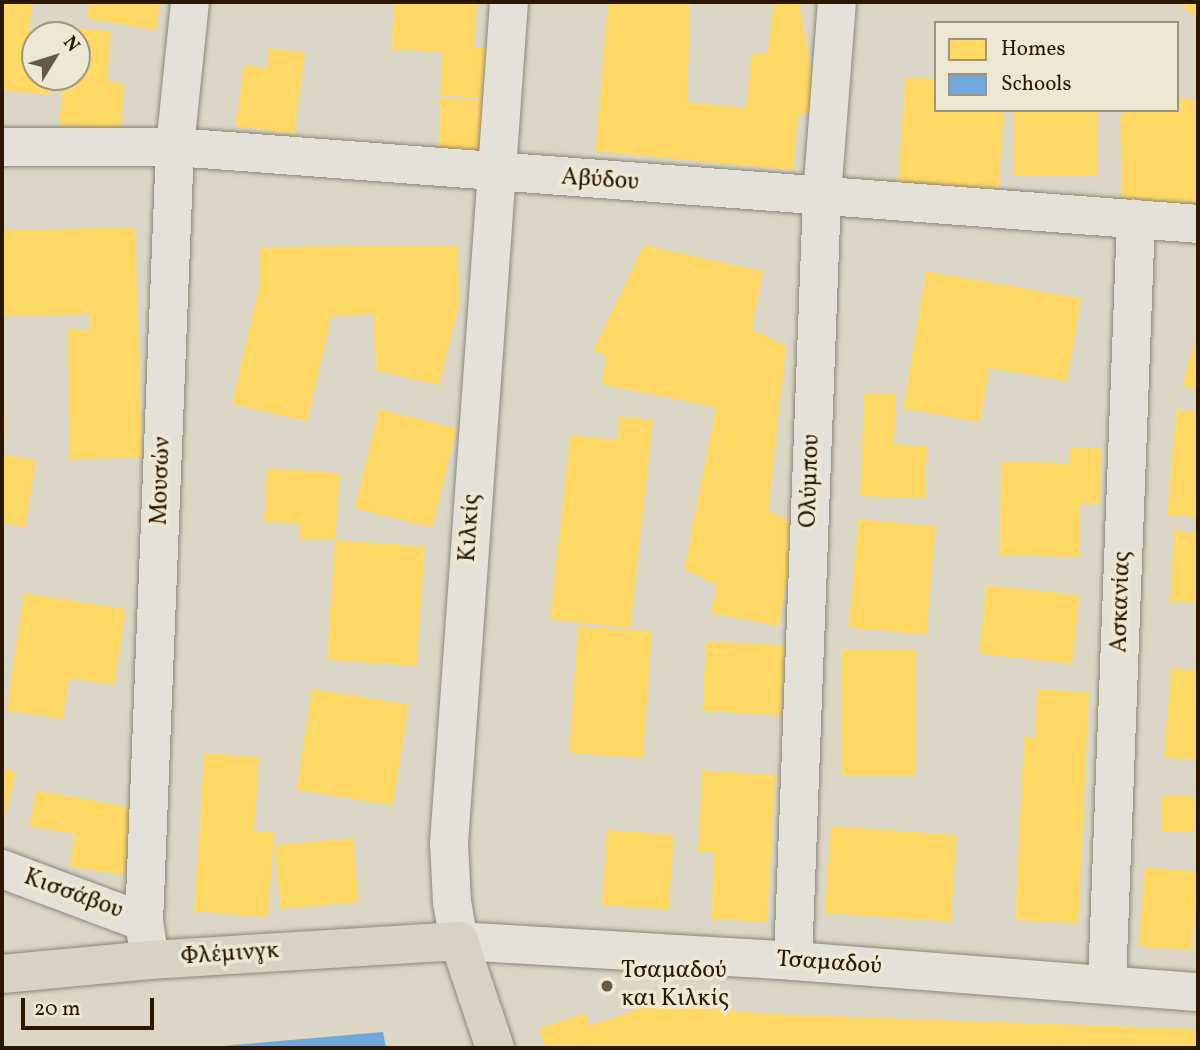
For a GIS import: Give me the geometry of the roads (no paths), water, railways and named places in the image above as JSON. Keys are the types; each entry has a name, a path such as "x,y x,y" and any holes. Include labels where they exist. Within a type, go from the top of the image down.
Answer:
{"main road":[{"name":"Φλέμινγκ","path":"2,974 150,960 459,941"},
{"name":"Κιλκίς","path":"459,941 495,1048"}],"street":[{"name":"Μουσών","path":"150,960 144,922 175,147 190,2"},
{"name":"Κιλκίς","path":"459,941 452,902 449,843 509,2"},
{"name":"Ολύμπου","path":"793,961 822,196 837,2"},
{"name":"Αβύδου","path":"2,147 175,147 497,174 1198,224"},
{"name":"Ασκανίας","path":"1107,984 1136,219"},
{"name":"Κισσάβου","path":"2,869 144,922"},
{"name":"Τσαμαδού","path":"459,941 793,961 1198,992"}],"place":[{"name":"Τσαμαδού και Κιλκίς","path":"607,986"}]}
